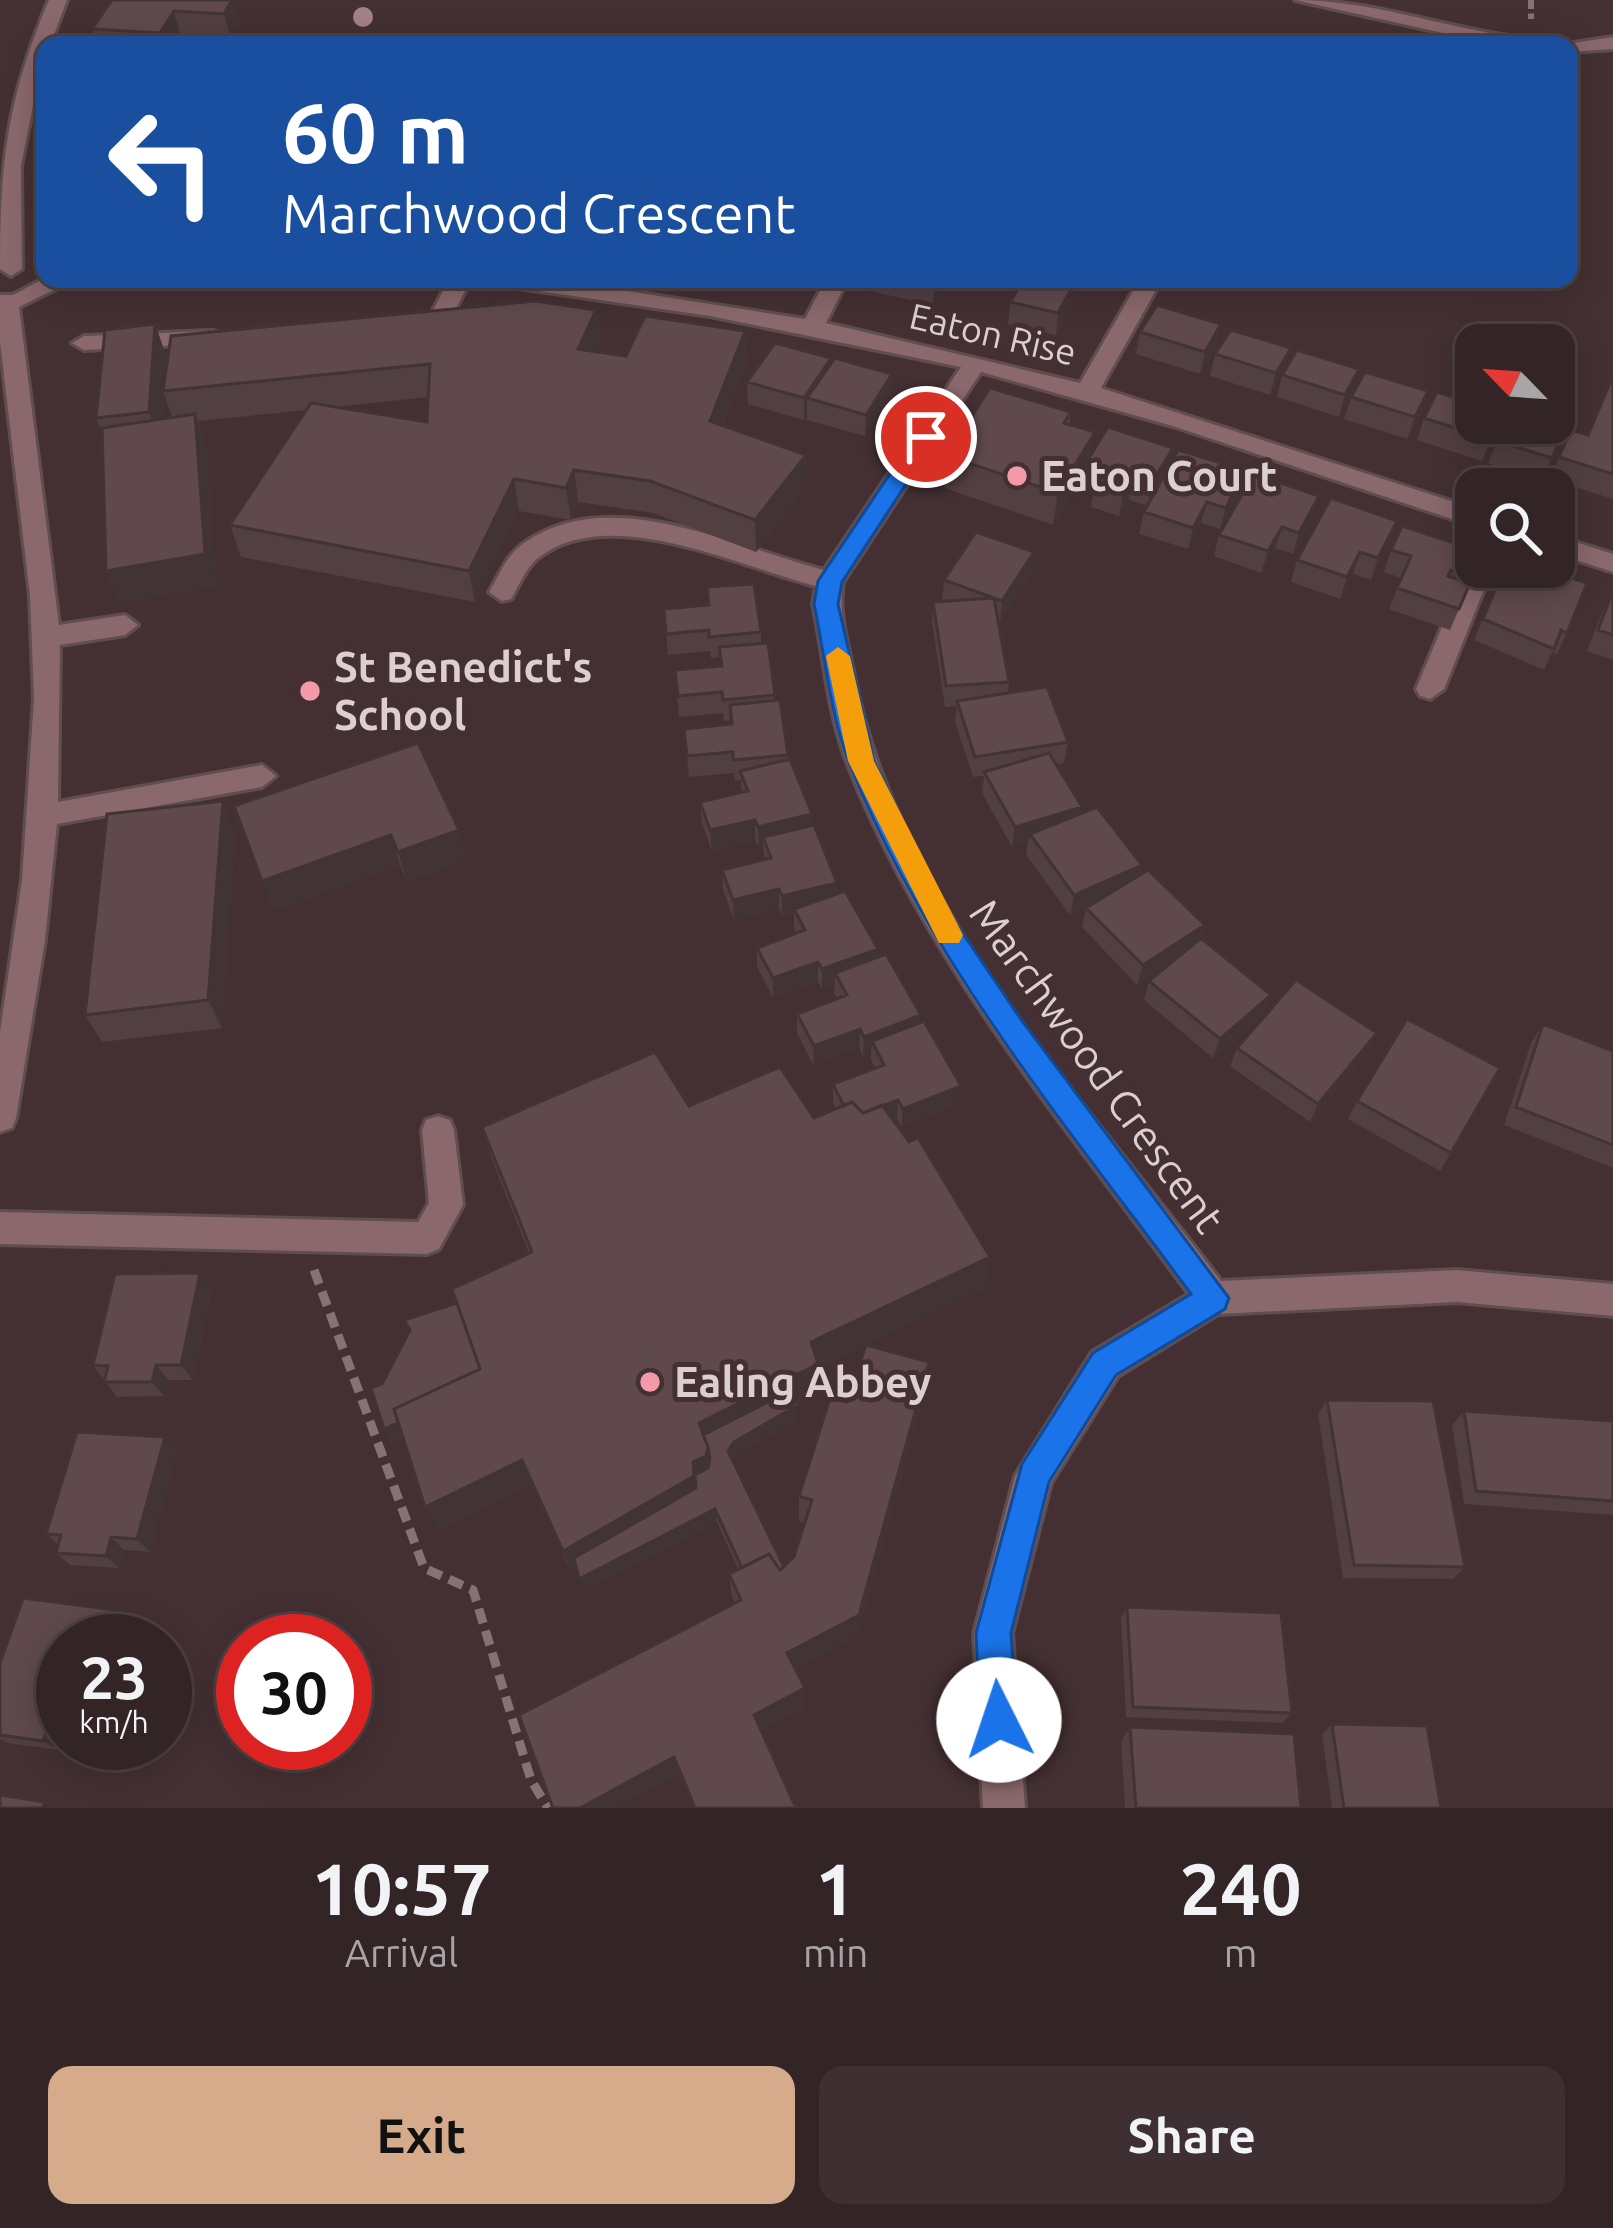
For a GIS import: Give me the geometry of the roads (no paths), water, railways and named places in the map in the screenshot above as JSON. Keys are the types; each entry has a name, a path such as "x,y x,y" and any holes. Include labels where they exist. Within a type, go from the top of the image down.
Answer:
{"street":[{"path":"47,36 58,0"},
{"path":"1304,0 1481,36"},
{"path":"1578,45 1613,43"},
{"path":"6,271 6,172 14,127 36,69"},
{"path":"0,1118 24,996 40,816 46,637 3,303 31,298 44,288"},
{"path":"381,330 434,324 455,288"},
{"name":"Eaton Rise","path":"557,288 669,301 1087,392 1455,511"},
{"path":"811,329 832,288"},
{"path":"1087,392 1145,288"},
{"path":"652,328 669,301"},
{"path":"84,343 230,338"},
{"path":"502,592 527,554 572,531 654,529 776,570 830,581 974,365"},
{"path":"1575,551 1613,563"},
{"name":"Marchwood Crescent","path":"830,581 826,604 861,761 933,911 1012,1030 1214,1298"},
{"path":"1430,689 1471,588"},
{"path":"46,637 125,625"},
{"path":"40,816 262,776"},
{"path":"0,1228 427,1238 446,1205 438,1130"},
{"path":"1004,1808 993,1633 1034,1476 1105,1364 1214,1298 1457,1286 1613,1300"}],"place":[{"name":"Eaton Court","path":"1017,476"},
{"name":"St Benedict's School","path":"310,691"},
{"name":"Ealing Abbey","path":"650,1382"}]}
